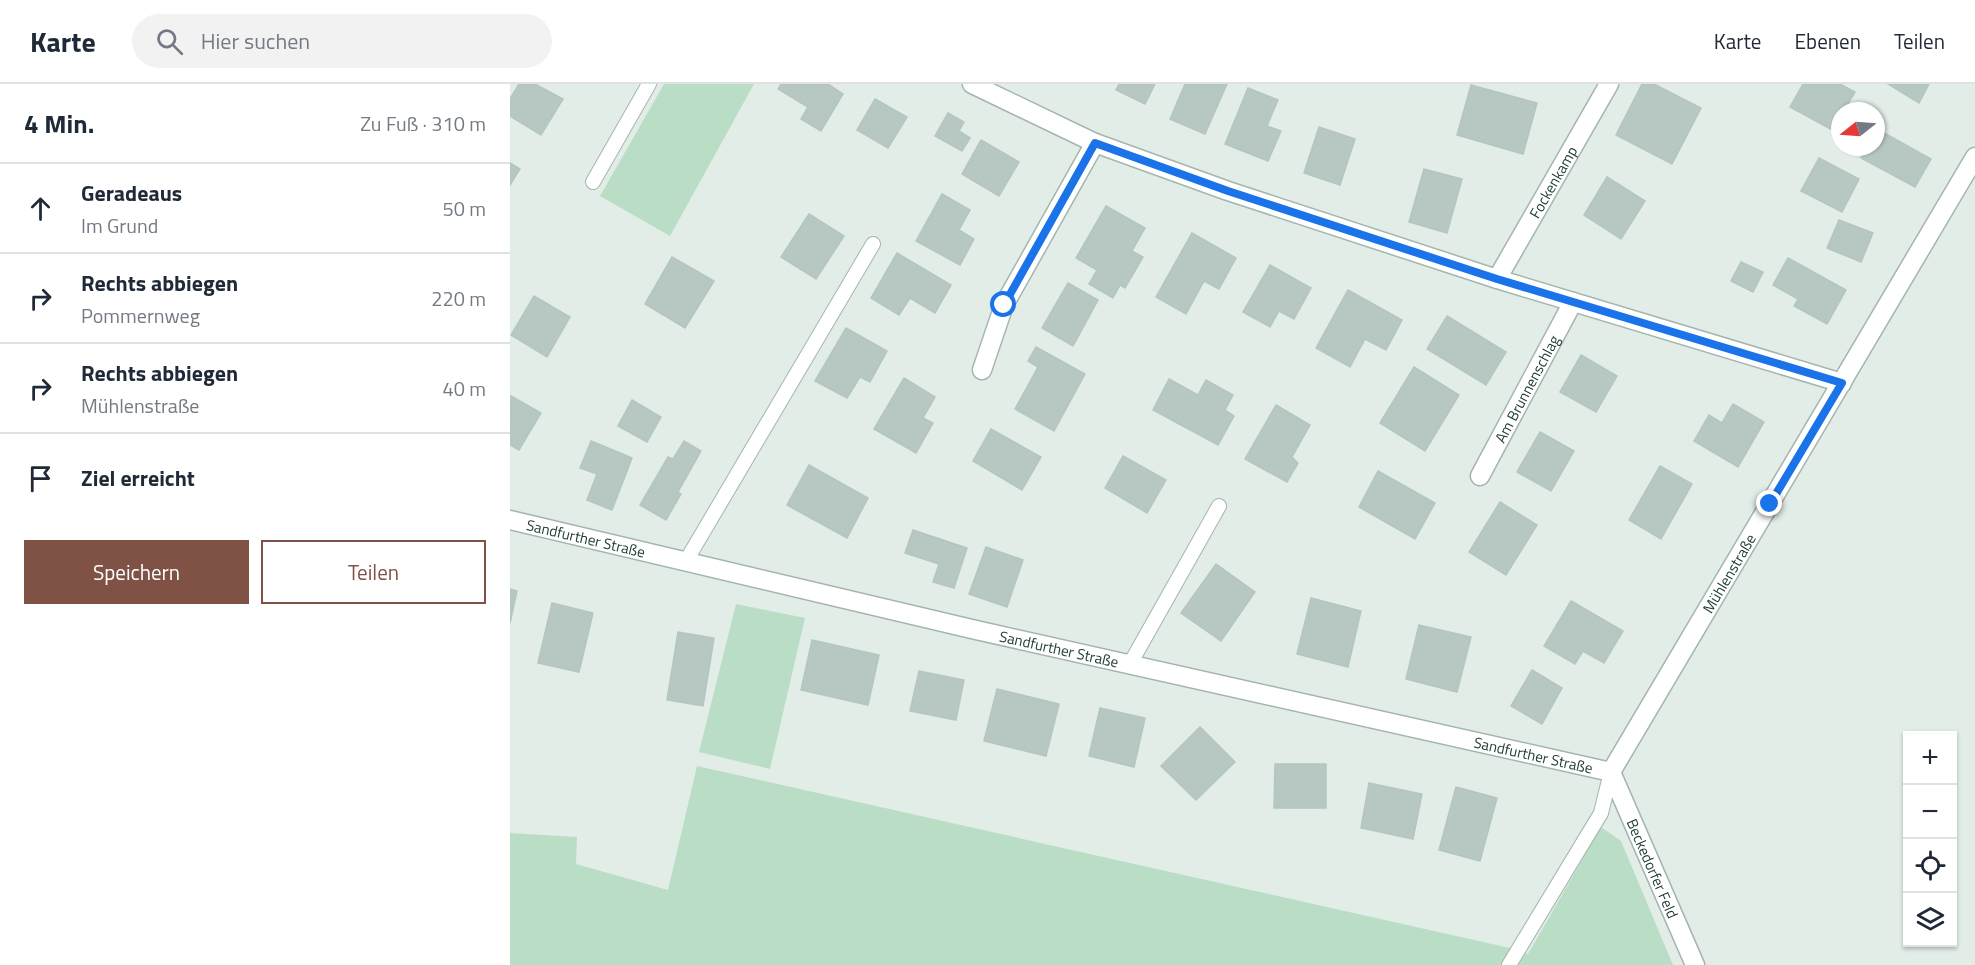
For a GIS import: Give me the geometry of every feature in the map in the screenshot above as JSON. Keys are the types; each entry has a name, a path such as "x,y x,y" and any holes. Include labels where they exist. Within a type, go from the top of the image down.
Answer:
{"street":[{"path":"972,84 1095,143 1228,191 1497,279 1842,383"},
{"name":"Fockenkamp","path":"1497,279 1610,84"},
{"path":"982,370 1004,305 1095,143"},
{"name":"Mühlenstraße","path":"1611,772 1975,157"},
{"name":"Am Brunnenschlag","path":"1480,476 1573,302"},
{"name":"Sandfurther Straße","path":"510,520 976,630 1611,772"},
{"name":"Beckedorfer Feld","path":"1611,772 1695,965"}],"lane":[{"path":"593,182 649,84"},
{"path":"686,561 873,244"},
{"path":"1130,664 1219,506"},
{"path":"1509,965 1600,813 1611,772"}],"green space":[{"path":"664,84 754,84 670,236 600,196"},
{"path":"736,604 805,618 770,769 699,752"},
{"path":"697,766 1510,948 1528,954 1601,827 1621,841 1673,965 510,965 510,833 577,837 576,864 668,890"}],"building":[{"path":"519,84 535,84 563,99 541,135 510,116 510,99"},
{"path":"781,84 828,84 843,94 821,131 801,119 808,107 778,89"},
{"path":"1119,84 1155,84 1145,104 1116,90"},
{"path":"1185,84 1227,84 1205,134 1170,119"},
{"path":"1642,84 1654,84 1701,108 1672,164 1616,135"},
{"path":"1803,84 1840,84 1855,92 1849,102 1831,102 1831,129 1790,107"},
{"path":"1888,84 1929,84 1919,103"},
{"path":"1471,85 1537,103 1523,154 1457,135"},
{"path":"1248,88 1278,100 1267,126 1281,131 1268,161 1225,144"},
{"path":"875,99 907,117 888,148 857,130"},
{"path":"948,113 964,122 959,131 970,138 962,151 935,136"},
{"path":"1319,127 1355,139 1340,185 1304,173"},
{"path":"1885,133 1931,159 1915,187 1861,158 1862,156 1885,156"},
{"path":"981,140 1019,162 999,196 962,174"},
{"path":"1819,158 1859,179 1842,212 1801,191"},
{"path":"510,163 520,169 510,185"},
{"path":"1424,169 1462,179 1447,233 1409,222"},
{"path":"1607,177 1645,201 1621,239 1584,215"},
{"path":"942,194 970,210 959,230 974,239 960,265 916,241"},
{"path":"1106,206 1145,228 1132,251 1143,257 1125,288 1120,285 1113,298 1089,284 1097,270 1076,258"},
{"path":"809,214 844,236 816,279 781,257"},
{"path":"1839,220 1873,233 1861,262 1827,248"},
{"path":"1192,233 1236,258 1219,289 1204,281 1186,314 1156,297"},
{"path":"897,253 951,285 935,313 910,298 899,315 871,298"},
{"path":"672,257 714,281 685,328 645,304"},
{"path":"1788,258 1846,290 1827,324 1794,306 1798,299 1773,285"},
{"path":"1741,262 1763,272 1753,292 1731,281"},
{"path":"1270,265 1311,288 1294,319 1279,311 1270,327 1243,312"},
{"path":"1068,283 1098,300 1073,346 1042,328"},
{"path":"1348,290 1402,320 1386,350 1365,339 1350,367 1316,348"},
{"path":"534,296 570,317 547,357 511,335"},
{"path":"1447,316 1506,352 1486,385 1427,349"},
{"path":"846,328 887,351 870,382 860,377 847,398 815,381"},
{"path":"1036,347 1085,374 1054,431 1015,409 1038,367 1028,361"},
{"path":"1581,355 1617,376 1596,412 1560,392"},
{"path":"1414,367 1459,395 1425,451 1380,423"},
{"path":"904,378 935,397 923,418 933,423 916,453 874,429"},
{"path":"1169,379 1198,395 1206,380 1233,395 1225,410 1234,416 1218,445 1153,410"},
{"path":"511,396 541,413 519,450 510,445"},
{"path":"632,400 661,417 647,442 618,426"},
{"path":"1733,404 1764,422 1738,467 1694,441 1709,415 1722,423"},
{"path":"1276,405 1310,425 1292,457 1298,463 1287,482 1245,459"},
{"path":"991,429 1041,457 1022,490 973,461"},
{"path":"1540,432 1574,451 1551,491 1517,472"},
{"path":"591,441 632,458 612,510 587,500 597,474 580,468"},
{"path":"684,441 701,451 678,492 681,494 666,520 640,505 668,457 673,459"},
{"path":"1123,456 1166,480 1147,513 1105,488"},
{"path":"809,465 868,498 847,538 787,505"},
{"path":"1660,466 1692,484 1661,539 1629,520"},
{"path":"1378,471 1435,503 1415,539 1359,507"},
{"path":"1500,502 1537,525 1506,575 1469,552"},
{"path":"913,530 967,548 954,588 933,582 939,564 905,553"},
{"path":"986,547 1023,560 1007,607 969,594"},
{"path":"1216,564 1255,592 1221,641 1181,613"},
{"path":"510,589 517,591 510,623"},
{"path":"1311,598 1361,611 1348,667 1297,654"},
{"path":"1571,601 1623,631 1604,663 1583,651 1575,664 1544,646"},
{"path":"552,603 593,613 579,672 538,663"},
{"path":"1419,625 1471,637 1457,692 1406,679"},
{"path":"678,632 714,638 703,706 667,700"},
{"path":"812,640 879,655 868,705 801,690"},
{"path":"1532,670 1562,688 1542,724 1511,706"},
{"path":"919,671 964,680 956,720 910,711"},
{"path":"997,689 1059,704 1046,756 984,741"},
{"path":"1100,708 1145,718 1134,767 1089,756"},
{"path":"1200,727 1235,762 1196,800 1161,766"},
{"path":"1275,764 1326,764 1326,808 1274,808"},
{"path":"1369,783 1422,794 1413,839 1361,828"},
{"path":"1456,787 1497,798 1480,861 1439,850"}],"route":[{"path":"1004,305 1095,143 1228,191 1497,279 1842,383 1770,504"}]}
